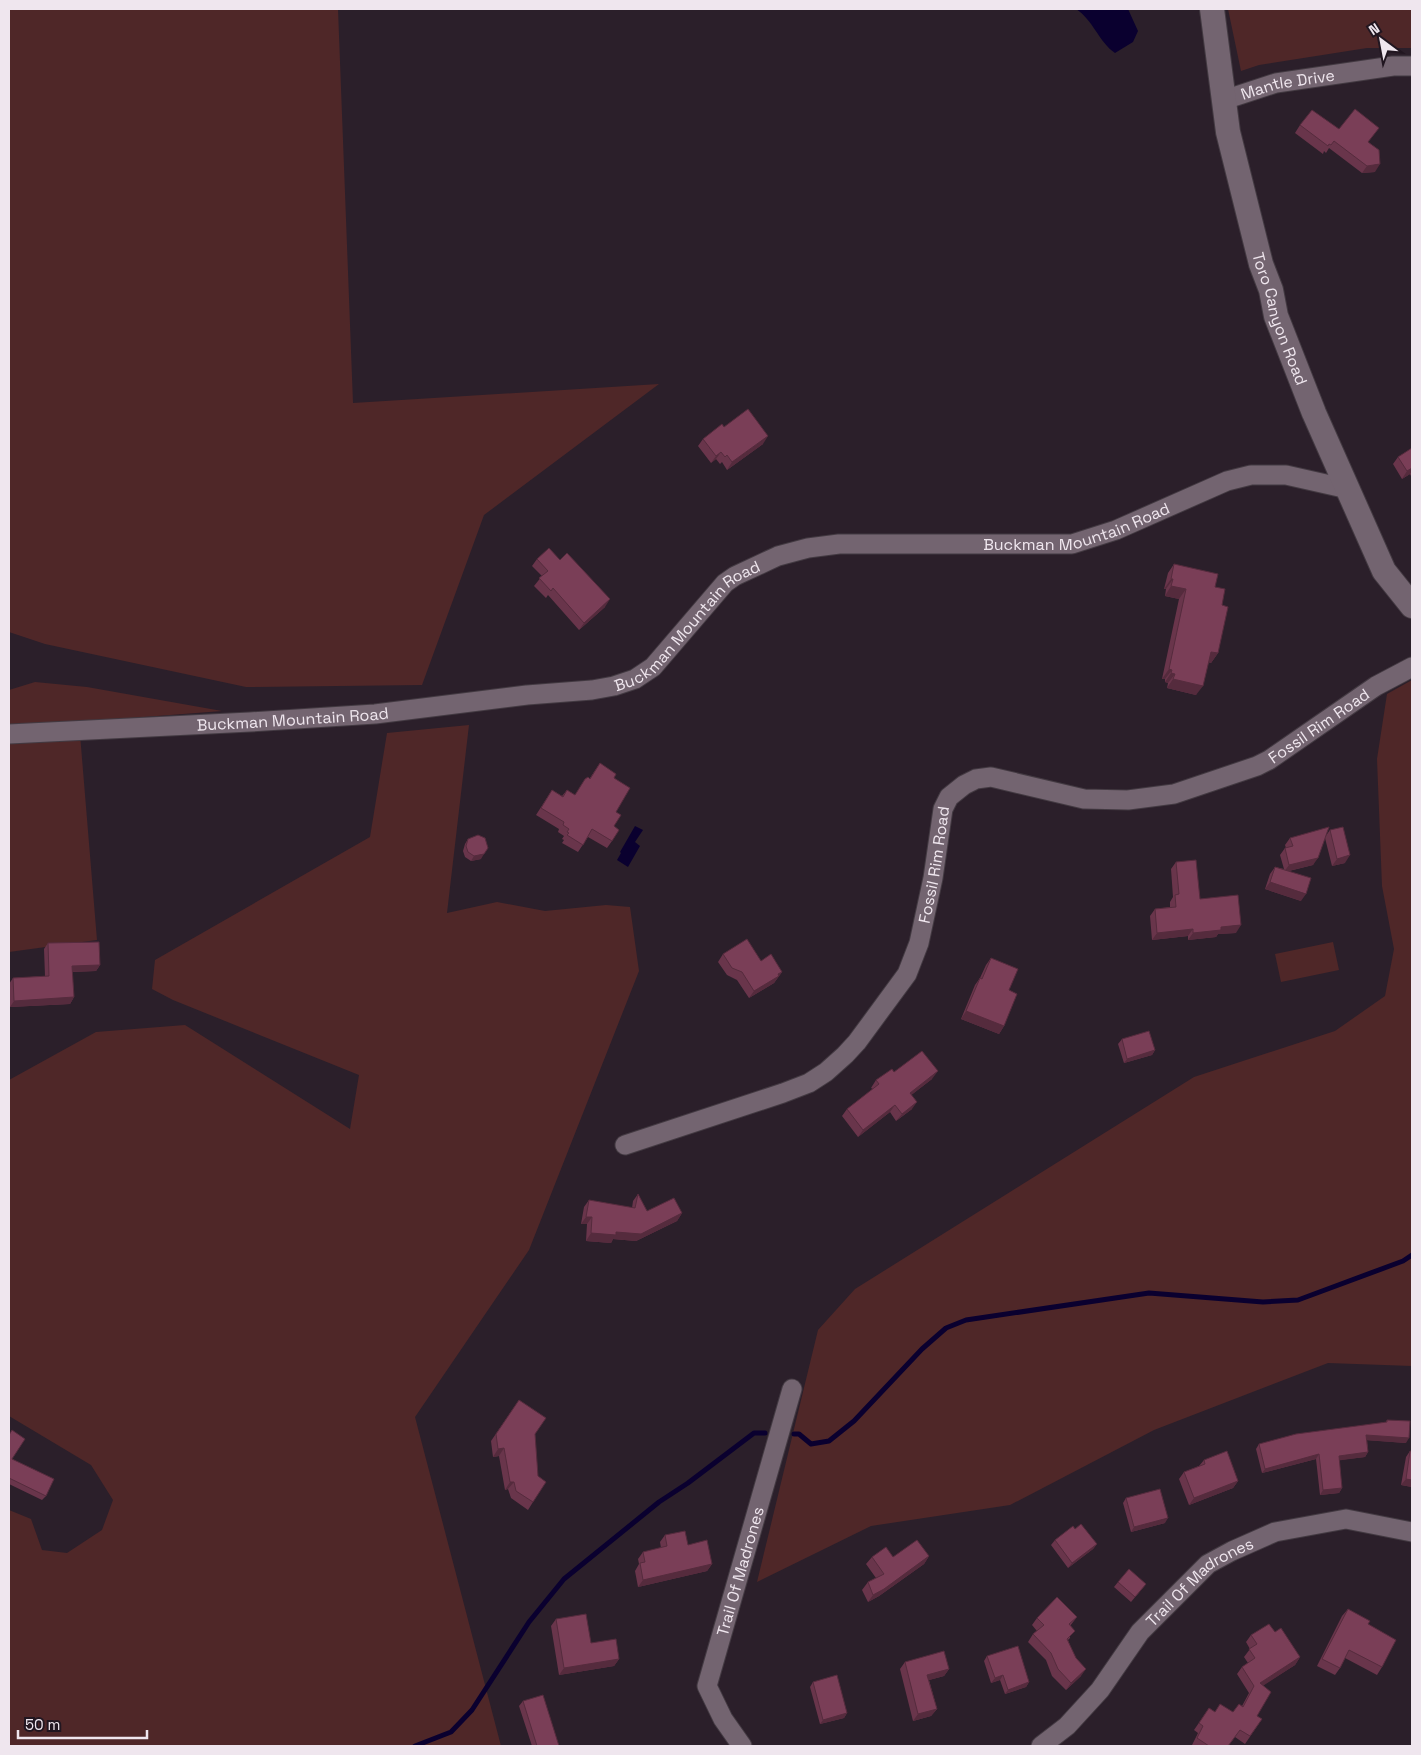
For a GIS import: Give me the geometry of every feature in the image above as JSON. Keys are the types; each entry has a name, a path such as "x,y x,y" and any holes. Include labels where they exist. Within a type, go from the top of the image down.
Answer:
{"street":[{"name":"Toro Canyon Road","path":"1212,9 1228,132 1261,264 1271,290 1276,316 1314,413 1384,571 1412,606"},
{"name":"Mantle Drive","path":"1224,100 1276,83 1393,66 1412,66"},
{"name":"Buckman Mountain Road","path":"9,734 375,714 614,686 635,679 653,667 725,583 752,566 778,556 808,548 839,544 1072,544 1116,530 1227,481 1251,475 1286,475 1348,489"},
{"name":"Fossil Rim Road","path":"625,1146 809,1083 826,1072 845,1055 907,974 920,943 934,878 942,809 949,797 964,785 976,779 991,778 1084,799 1128,800 1174,794 1269,760 1376,686 1412,667"},
{"name":"Trail Of Madrones","path":"742,1746 723,1719 707,1686 792,1389"},
{"name":"Trail Of Madrones","path":"1041,1746 1067,1726 1100,1690 1140,1632 1208,1564 1232,1551 1276,1532 1346,1519 1412,1532"}],"shaded area":[{"path":"9,9 338,9 353,403 659,384 484,515 422,685 246,687 45,644 9,632"},
{"path":"1076,9 1128,9 1138,31 1133,42 1115,53 1087,19"},
{"path":"1228,9 1412,9 1412,48 1367,48 1259,65 1241,71"},
{"path":"1412,680 1412,1366 1328,1363 1154,1430 1010,1505 871,1526 757,1582 818,1330 855,1289 1194,1077 1335,1031 1385,996 1394,949 1382,886 1377,759 1387,694"},
{"path":"35,682 87,687 222,711 79,722 97,940 9,952 9,690"},
{"path":"469,725 447,913 497,902 545,911 606,905 630,907 639,971 529,1250 415,1417 501,1746 9,1746 9,1510 31,1519 42,1550 67,1553 102,1530 113,1500 91,1465 9,1416 9,1080 96,1032 185,1025 350,1129 359,1075 173,1000 152,989 155,960 370,837 387,733"},
{"path":"635,826 643,830 635,842 640,846 628,867 617,860"},
{"path":"1333,942 1339,970 1281,982 1275,954"}],"building":[{"path":"1355,109 1379,128 1368,142 1379,150 1380,164 1367,166 1334,141 1328,146 1300,125 1312,110 1339,129"},
{"path":"748,409 768,436 732,462 727,455 725,457 721,452 716,456 703,439 722,424 724,427"},
{"path":"1412,448 1412,468 1407,471 1398,457"},
{"path":"549,548 560,560 567,553 610,599 584,623 553,588 551,591 539,578 548,571 537,559"},
{"path":"1174,564 1218,574 1215,587 1225,589 1222,605 1228,607 1218,653 1211,652 1203,686 1173,679 1175,674 1171,673 1172,670 1169,669 1186,589 1171,586"},
{"path":"600,763 616,774 614,778 630,788 616,812 621,815 614,826 619,830 612,841 592,829 583,845 567,835 569,829 563,825 564,822 541,808 552,790 563,797 567,790 575,795 585,779 588,777 590,779"},
{"path":"1329,827 1318,858 1289,865 1285,848 1293,846 1290,838"},
{"path":"1343,827 1350,855 1337,859 1330,830"},
{"path":"478,835 485,838 488,848 484,854 474,856 468,852 466,846 468,839"},
{"path":"1196,860 1200,899 1238,895 1241,925 1221,927 1221,930 1193,933 1193,929 1157,933 1155,909 1176,907 1175,895 1179,894 1176,862"},
{"path":"1275,867 1311,878 1306,894 1270,882"},
{"path":"747,939 761,961 771,954 782,972 778,974 779,976 754,991 742,972 732,968 723,954"},
{"path":"99,942 100,965 72,966 74,997 14,1001 13,978 49,976 48,943"},
{"path":"991,958 1018,969 1009,990 1017,994 1004,1026 966,1011"},
{"path":"1149,1031 1155,1050 1127,1059 1122,1039"},
{"path":"922,1051 938,1071 910,1093 917,1102 902,1114 895,1105 863,1130 847,1109 879,1084 876,1080 892,1069 894,1072"},
{"path":"638,1194 647,1211 674,1198 682,1213 641,1234 591,1233 592,1217 586,1217 589,1200 635,1208"},
{"path":"519,1400 546,1418 535,1434 538,1476 546,1482 533,1502 516,1491 514,1482 510,1482 504,1448 498,1449 496,1434"},
{"path":"1387,1420 1410,1421 1409,1438 1366,1435 1368,1452 1339,1456 1342,1488 1323,1490 1319,1454 1265,1469 1259,1444 1296,1434 1387,1422"},
{"path":"12,1430 25,1439 12,1459 54,1479 46,1496 9,1478 9,1435"},
{"path":"1227,1451 1238,1481 1194,1498 1184,1472 1205,1464 1204,1460"},
{"path":"1410,1451 1412,1451 1412,1480 1406,1479"},
{"path":"1160,1489 1168,1518 1134,1527 1126,1498"},
{"path":"1081,1524 1097,1544 1072,1563 1055,1540 1073,1526 1075,1529"},
{"path":"685,1531 688,1545 707,1540 712,1564 643,1580 640,1563 645,1562 643,1552 667,1546 665,1535"},
{"path":"917,1540 929,1556 873,1595 868,1582 884,1574 872,1557 886,1547 893,1557"},
{"path":"1129,1569 1146,1584 1135,1597 1118,1582"},
{"path":"1057,1597 1077,1617 1069,1624 1075,1631 1067,1639 1076,1658 1086,1669 1071,1683 1058,1669 1051,1653 1033,1634 1044,1625 1037,1618"},
{"path":"1348,1609 1370,1621 1368,1624 1396,1640 1382,1667 1349,1650 1340,1668 1322,1659"},
{"path":"586,1614 591,1643 616,1639 619,1659 564,1668 556,1619"},
{"path":"1269,1624 1275,1632 1281,1628 1300,1657 1260,1683 1271,1692 1257,1716 1262,1719 1250,1736 1240,1730 1228,1746 1209,1746 1197,1738 1203,1726 1199,1723 1209,1708 1215,1712 1220,1704 1233,1712 1239,1704 1243,1707 1254,1686 1242,1667 1255,1658 1249,1649 1257,1644 1251,1635"},
{"path":"1018,1646 1029,1682 1008,1690 1003,1675 995,1678 987,1656"},
{"path":"944,1651 949,1669 927,1675 937,1709 918,1714 905,1662"},
{"path":"837,1675 847,1713 823,1720 813,1682"},
{"path":"543,1695 559,1746 537,1746 523,1701"}],"waterway":[{"path":"794,1434 799,1434 811,1444 829,1441 854,1421 922,1349 946,1328 966,1320 1149,1293 1263,1302 1298,1300 1403,1261 1412,1255"},
{"path":"415,1746 451,1732 472,1710 529,1622 564,1579 659,1502 688,1483 754,1433 765,1433"}]}
